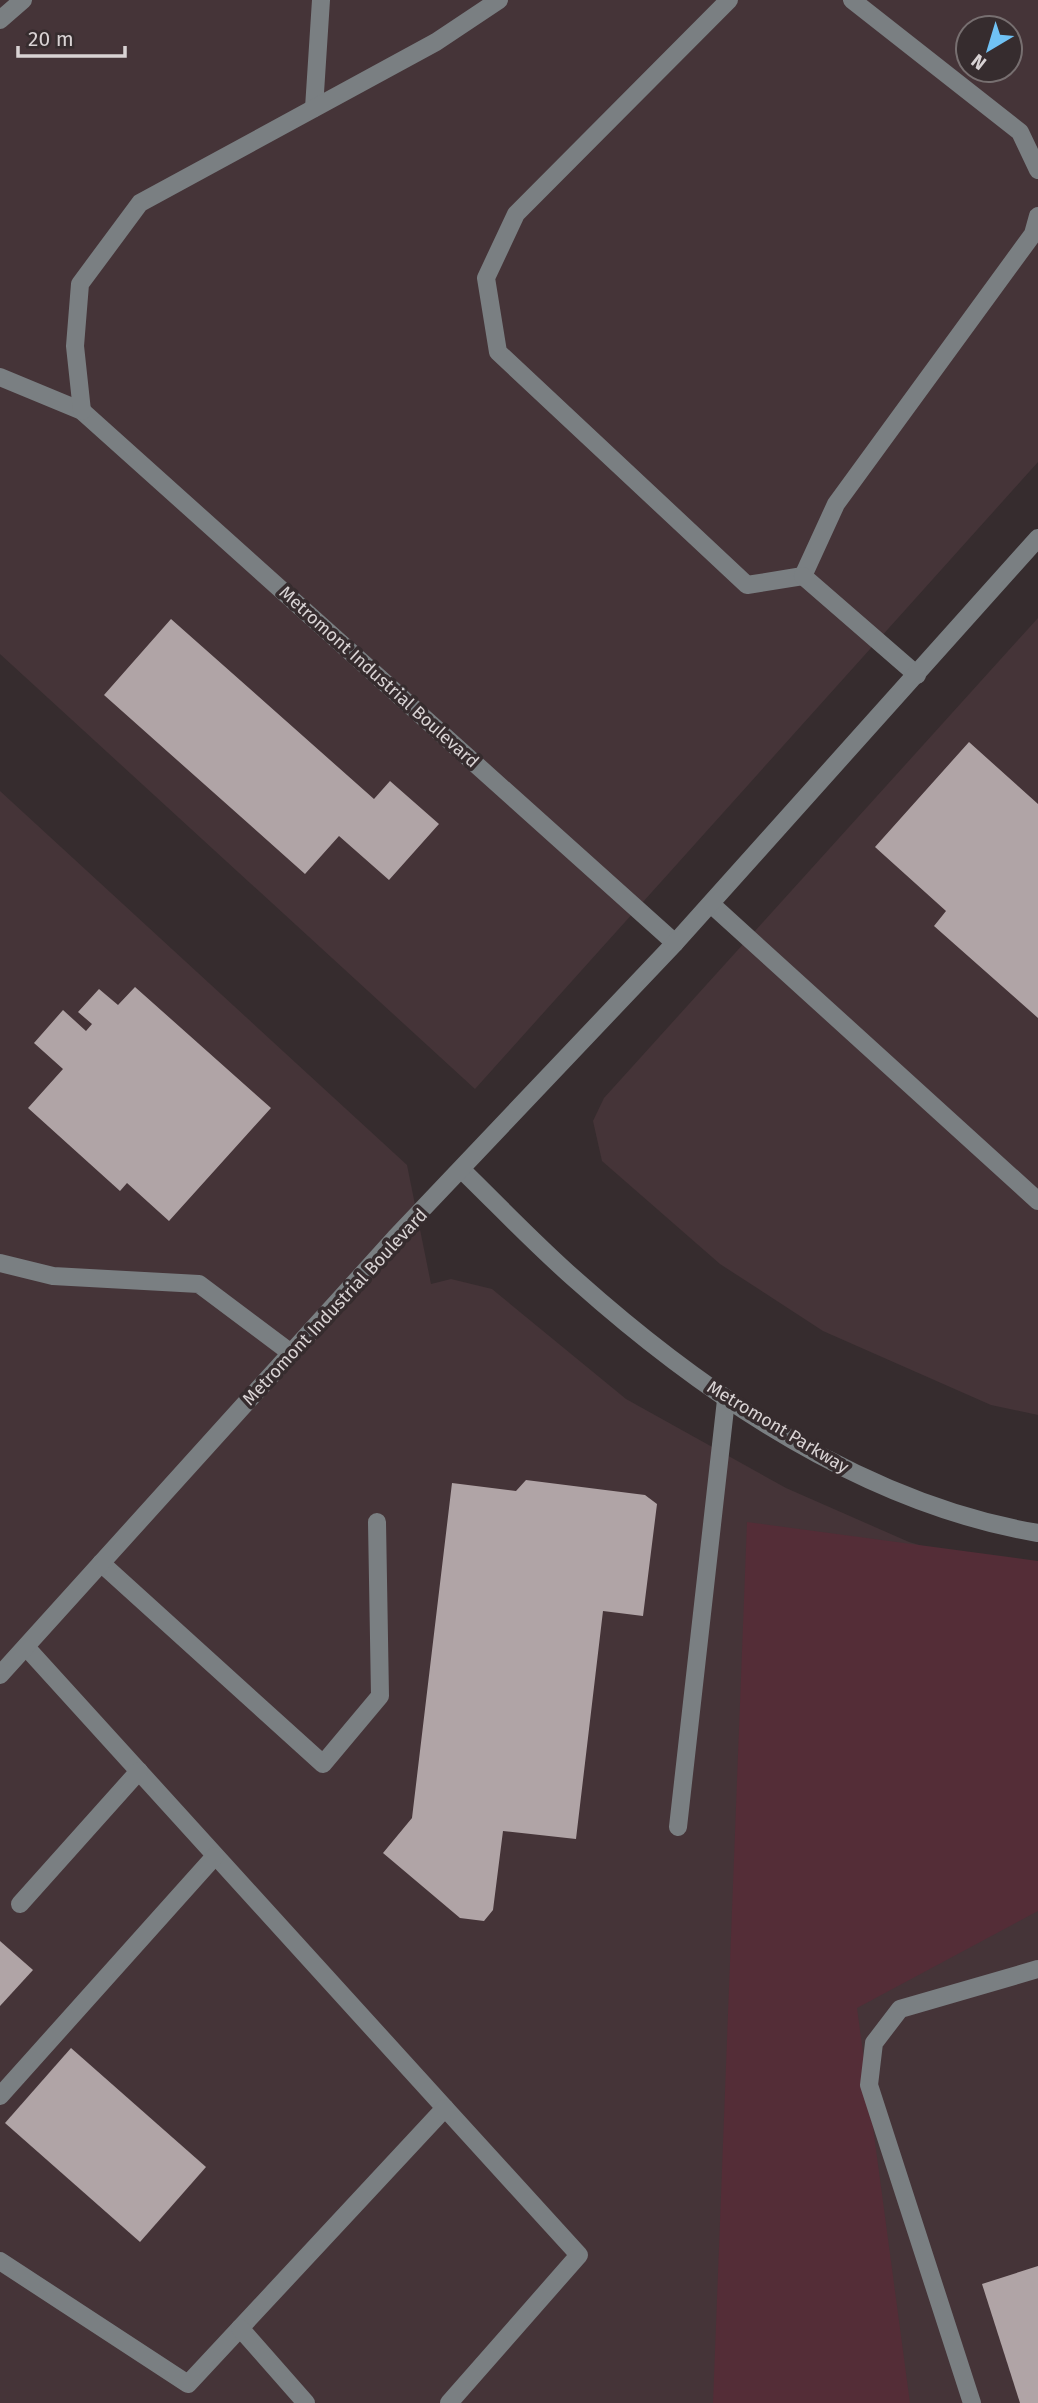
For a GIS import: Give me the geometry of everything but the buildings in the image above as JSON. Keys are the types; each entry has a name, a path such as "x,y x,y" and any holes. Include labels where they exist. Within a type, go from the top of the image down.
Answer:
{"street":[{"path":"0,20 23,0"},
{"path":"314,108 321,0"},
{"path":"82,411 75,346 80,284 140,203 436,42 499,0"},
{"path":"729,0 516,214 486,278 498,352 747,585 803,576"},
{"path":"852,0 1020,132 1038,170"},
{"path":"803,576 836,505 1033,234 1038,216"},
{"name":"Metromont Industrial Boulevard","path":"0,377 82,411 675,943"},
{"name":"Metromont Industrial Boulevard","path":"0,1675 395,1238 711,904 1038,538"},
{"path":"803,576 917,675"},
{"path":"711,904 1038,1201"},
{"name":"Metromont Parkway","path":"462,1170 575,1280 640,1335 726,1400 875,1483 941,1508 1038,1533"},
{"path":"0,1264 53,1276 199,1284 291,1353"},
{"path":"678,1827 726,1400"},
{"path":"101,1563 323,1764 380,1696 377,1522"},
{"path":"26,1647 579,2255 449,2403"},
{"path":"20,1904 139,1771"},
{"path":"0,2096 215,1856"},
{"path":"972,2403 869,2085 874,2043 900,2009 1038,1969"},
{"path":"0,2261 188,2384 445,2108"},
{"path":"240,2329 306,2403"}],"shaded area":[{"path":"0,0 1038,0 1038,462 475,1089 0,654"},
{"path":"1038,618 1038,1415 991,1405 823,1331 720,1264 602,1161 593,1121 604,1098"},
{"path":"0,791 407,1165 431,1284 451,1279 492,1289 626,1399 786,1488 909,1542 1038,1580 1038,2403 0,2403"},
{"path":"747,1522 1038,1561 1038,1911 857,2008 910,2403 713,2403"}]}
